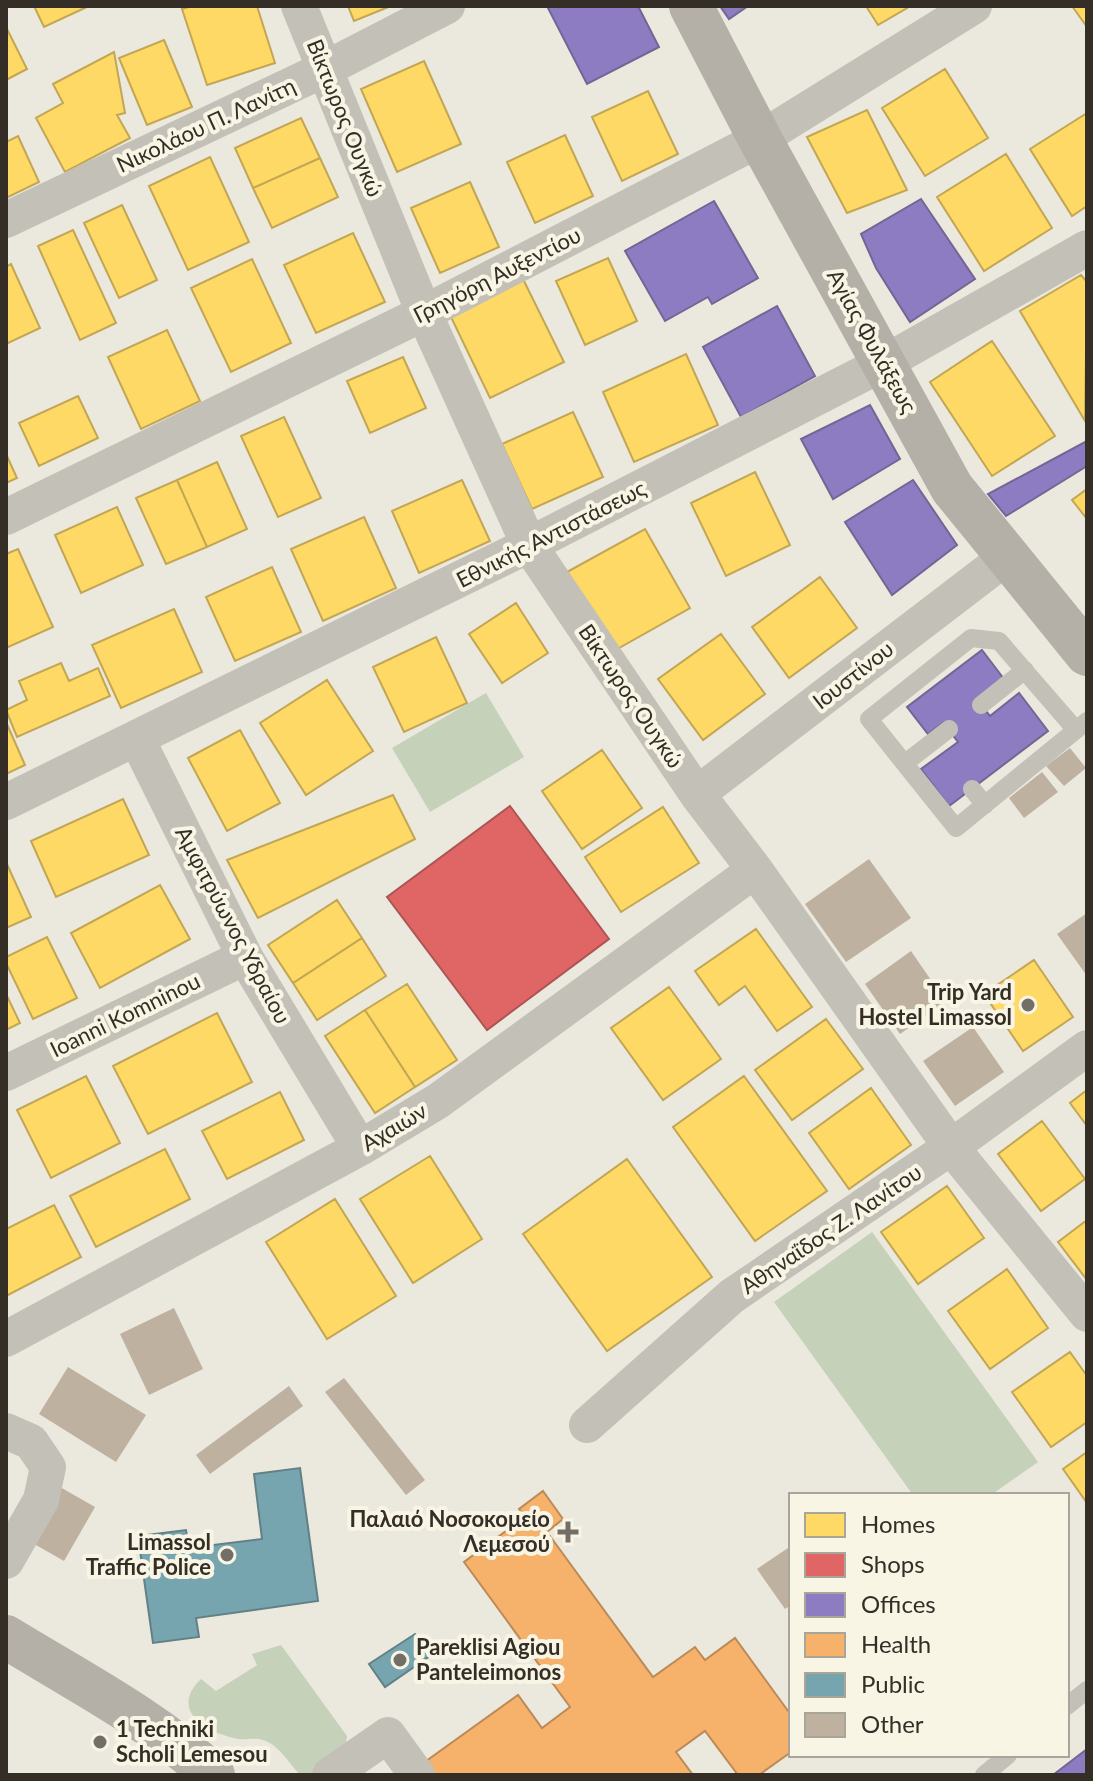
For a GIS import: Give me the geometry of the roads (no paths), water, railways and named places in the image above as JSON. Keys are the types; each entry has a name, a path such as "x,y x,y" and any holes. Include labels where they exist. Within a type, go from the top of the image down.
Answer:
{"main road":[{"name":"Αγίας Φυλάξεως","path":"691,6 760,139 952,488 1087,654"},
{"path":"6,1637 123,1707 192,1756 213,1775"}],"street":[{"name":"Βίκτωρος Ουγκώ","path":"299,6 424,313 529,545 697,794 755,870 951,1147 1087,1314"},
{"name":"Νικολάου Π. Λανίτη","path":"6,220 325,69 447,6"},
{"name":"Γρηγόρη Αυξεντίου","path":"6,517 424,313 760,139 974,6"},
{"name":"Εθνικής Αντιστάσεως","path":"6,802 529,545 884,363 1087,248"},
{"name":"Ιουστίνου","path":"697,794 1008,556"},
{"name":"Αμφιτρύωνος Υδραίου","path":"137,739 245,957 360,1148"},
{"name":"Αχαιών","path":"6,1339 360,1148 451,1093 755,870"},
{"name":"Ioanni Komninou","path":"6,1073 245,957"},
{"name":"Αθηναΐδος Ζ. Λανίτου","path":"587,1425 732,1296 951,1147 1087,1048"},
{"path":"6,1431 31,1442 48,1467 41,1500 6,1561"},
{"path":"330,1775 388,1735 417,1775"}],"lane":[{"path":"971,638 999,641 1025,670 1081,725 1045,744 1018,766 985,805 956,828 869,719 971,638"},
{"path":"981,705 1008,693 1025,670"},
{"path":"905,763 942,741"},
{"path":"972,789 985,805"},
{"path":"1069,1704 1087,1690"},
{"path":"984,1775 1006,1757"}],"place":[{"name":"Trip Yard Hostel Limassol","path":"1028,1005"},
{"name":"Παλαιό Νοσοκομείο Λεμεσού","path":"568,1532"},
{"name":"Limassol Traffic Police","path":"227,1555"},
{"name":"Pareklisi Agiou Panteleimonos","path":"400,1660"},
{"name":"1 Techniki Scholi Lemesou","path":"100,1742"}]}
